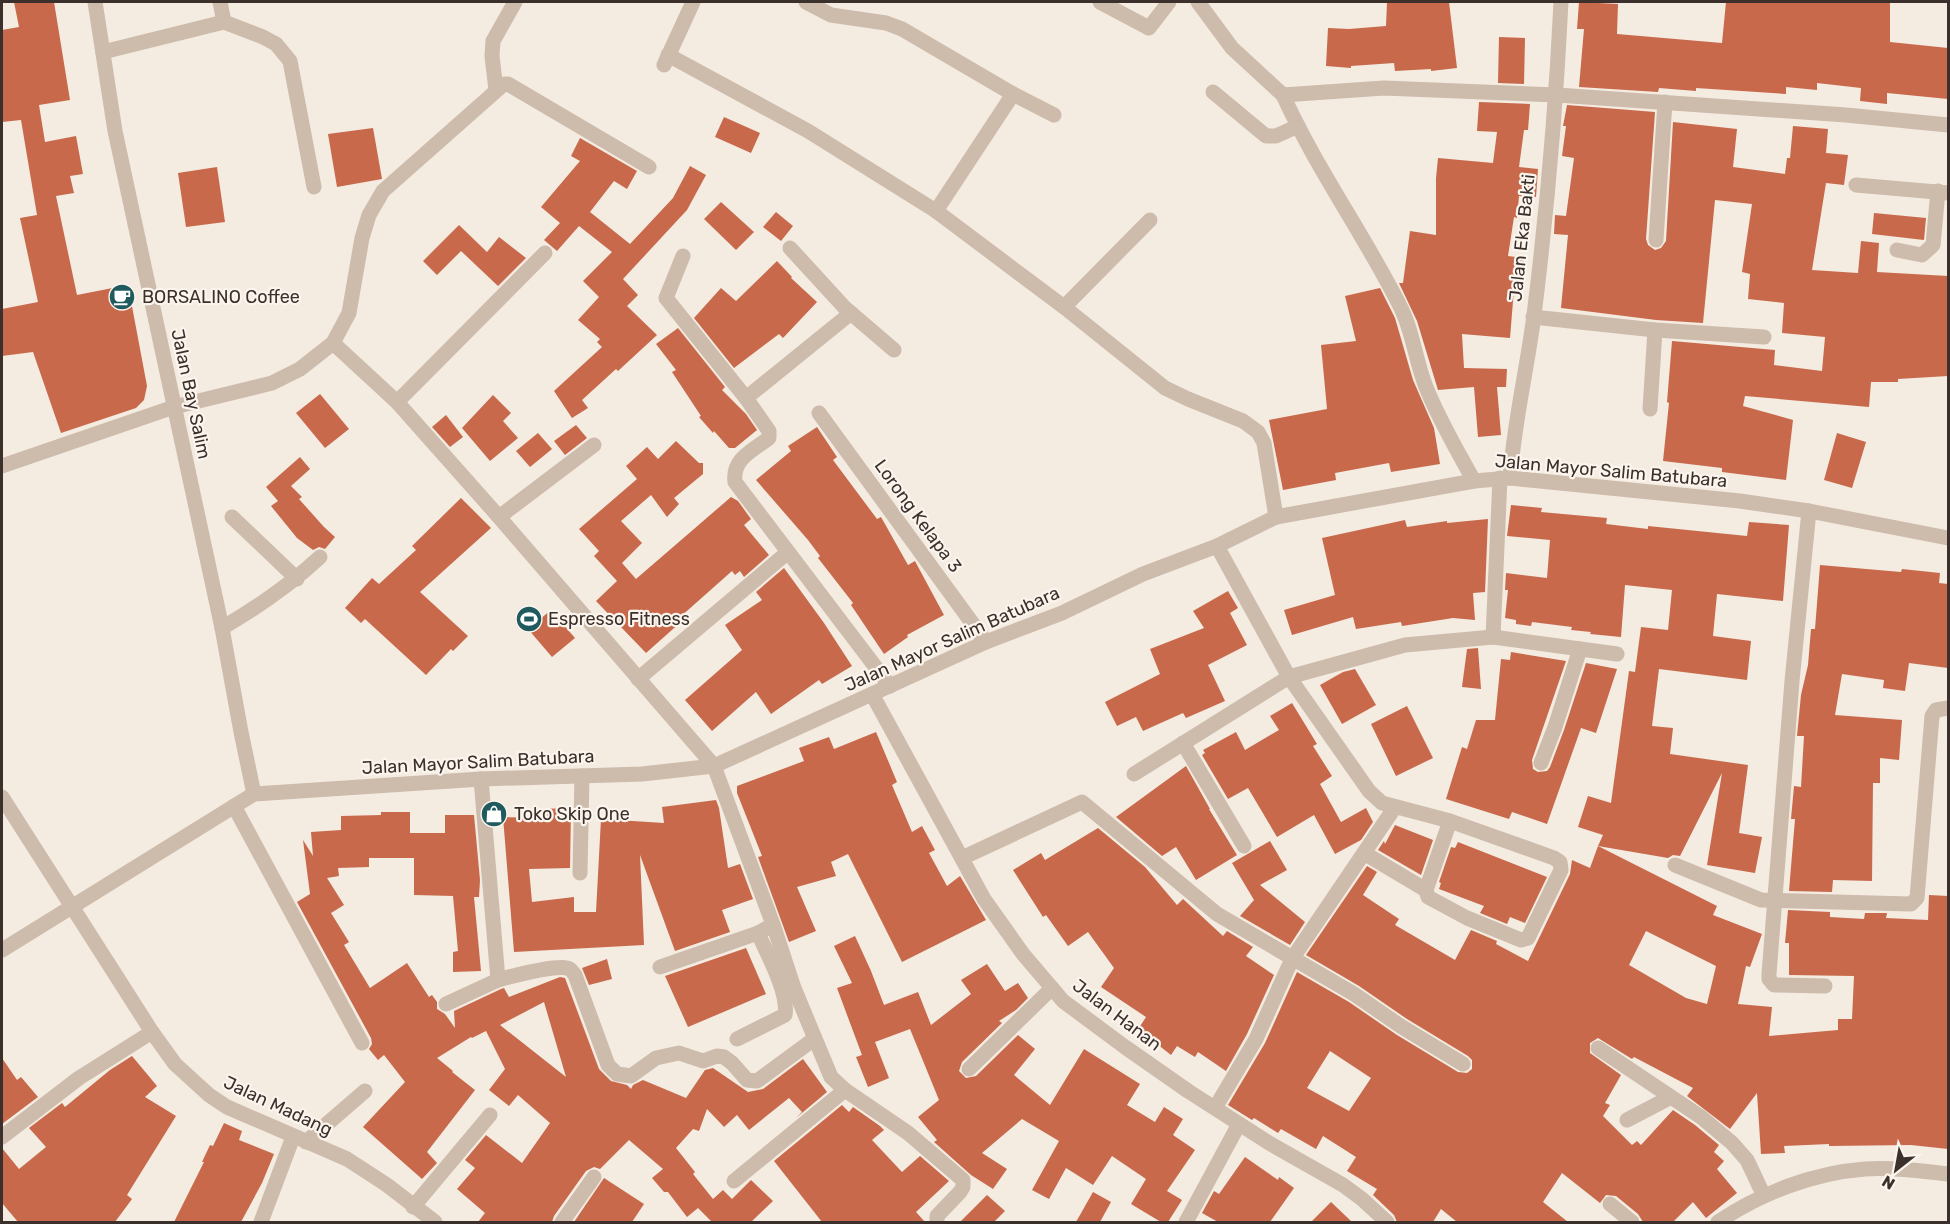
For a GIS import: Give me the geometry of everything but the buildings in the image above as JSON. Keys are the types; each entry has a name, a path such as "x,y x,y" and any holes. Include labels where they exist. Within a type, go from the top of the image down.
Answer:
{"street":[{"name":"Jalan Bay Salim","path":"95,2 115,131 222,628 254,794"},
{"path":"220,2 224,22"},
{"path":"500,87 492,56 493,41 515,2"},
{"path":"693,2 666,60 808,131 936,211 1064,307 1165,388 1243,421 1258,432 1264,443 1276,517"},
{"path":"806,2 831,15 886,22 902,29 1013,94 1054,115"},
{"path":"1100,2 1149,28 1169,2"},
{"path":"1198,2 1232,48 1283,95 1337,198 1400,306 1425,385 1474,481"},
{"name":"Jalan Eka Bakti","path":"1492,637 1505,478 1533,317 1557,95 1561,2"},
{"path":"103,52 224,22 276,44 290,61 314,187"},
{"path":"2,466 174,407 272,383 300,369 333,343 349,313 362,238 369,215 383,191 500,87 508,84 649,167"},
{"path":"1283,95 1383,88 1557,95 1846,115 1948,125"},
{"path":"1213,92 1266,136 1276,136 1298,126"},
{"path":"936,211 1013,94"},
{"path":"1656,240 1665,102"},
{"path":"1856,185 1943,192 1934,245 1922,255 1897,250"},
{"path":"1064,307 1150,220"},
{"path":"790,248 851,313 894,350"},
{"path":"396,402 545,253"},
{"path":"684,256 666,298 746,398 769,431 768,438 737,463 734,473 735,482 890,686"},
{"path":"746,398 851,313"},
{"path":"1533,317 1655,330 1764,337"},
{"path":"1650,409 1655,330"},
{"path":"333,343 396,402 499,517 714,766 774,927 788,990 785,1015 737,1040"},
{"name":"Lorong Kelapa 3","path":"819,413 986,642"},
{"path":"499,517 594,445"},
{"name":"Jalan Mayor Salim Batubara","path":"2,950 254,794 481,779 642,774 714,766 986,642 1062,613 1143,574 1217,546 1276,517 1474,481 1505,478 1740,501 1809,511 1948,538"},
{"path":"1809,511 1773,901 1769,974 1774,985 1825,987"},
{"path":"232,517 297,579"},
{"path":"1217,546 1289,677 1369,792 1382,802 1395,807 1450,821 1560,862 1561,870 1528,938 1521,940 1467,918 1428,897 1426,890 1450,821"},
{"path":"638,679 788,552"},
{"path":"222,628 261,605 297,579 320,557"},
{"path":"1134,774 1289,677 1405,645 1492,637 1617,654"},
{"path":"1541,763 1580,649"},
{"name":"Jalan Hanan","path":"872,694 991,908 1023,954 1063,1001 1095,1026 1239,1124 1344,1185 1387,1222"},
{"path":"1675,865 1752,898 1773,901 1911,904 1915,902 1932,716 1936,711 1948,708"},
{"path":"1183,743 1244,846"},
{"path":"580,873 582,776"},
{"path":"481,779 498,980"},
{"name":"Jalan Madang","path":"2,797 152,1032 175,1064 208,1095 227,1107 347,1159 387,1185 423,1217"},
{"path":"962,858 1082,802 1217,914 1354,994 1402,1027 1463,1064"},
{"path":"234,806 362,1043"},
{"path":"1215,1108 1256,1039 1292,958 1395,807"},
{"path":"1364,853 1426,890"},
{"path":"660,967 774,927"},
{"path":"758,933 814,1039 831,1077 844,1090 908,1132 963,1180 960,1192 937,1215 937,1222"},
{"path":"446,1004 498,980 566,968 575,975 605,1060 617,1074 627,1077 656,1058 679,1053 703,1061 717,1056 724,1057 745,1078 756,1081 814,1039"},
{"path":"969,1069 1052,988"},
{"path":"2,1137 79,1078 152,1032"},
{"path":"1598,1048 1701,1117 1732,1143 1747,1160 1764,1196"},
{"path":"734,1181 844,1090"},
{"path":"261,1222 300,1139 365,1091"},
{"path":"1628,1120 1671,1097"},
{"path":"423,1217 490,1115"},
{"path":"1186,1222 1239,1124"},
{"path":"1719,1222 1764,1196 1801,1181 1866,1169 1948,1174"},
{"path":"562,1222 594,1177"},
{"path":"1610,1204 1632,1222"}],"place":[{"name":"BORSALINO Coffee","path":"122,297"},
{"name":"Espresso Fitness","path":"529,619"},
{"name":"Toko Skip One","path":"494,814"}]}
